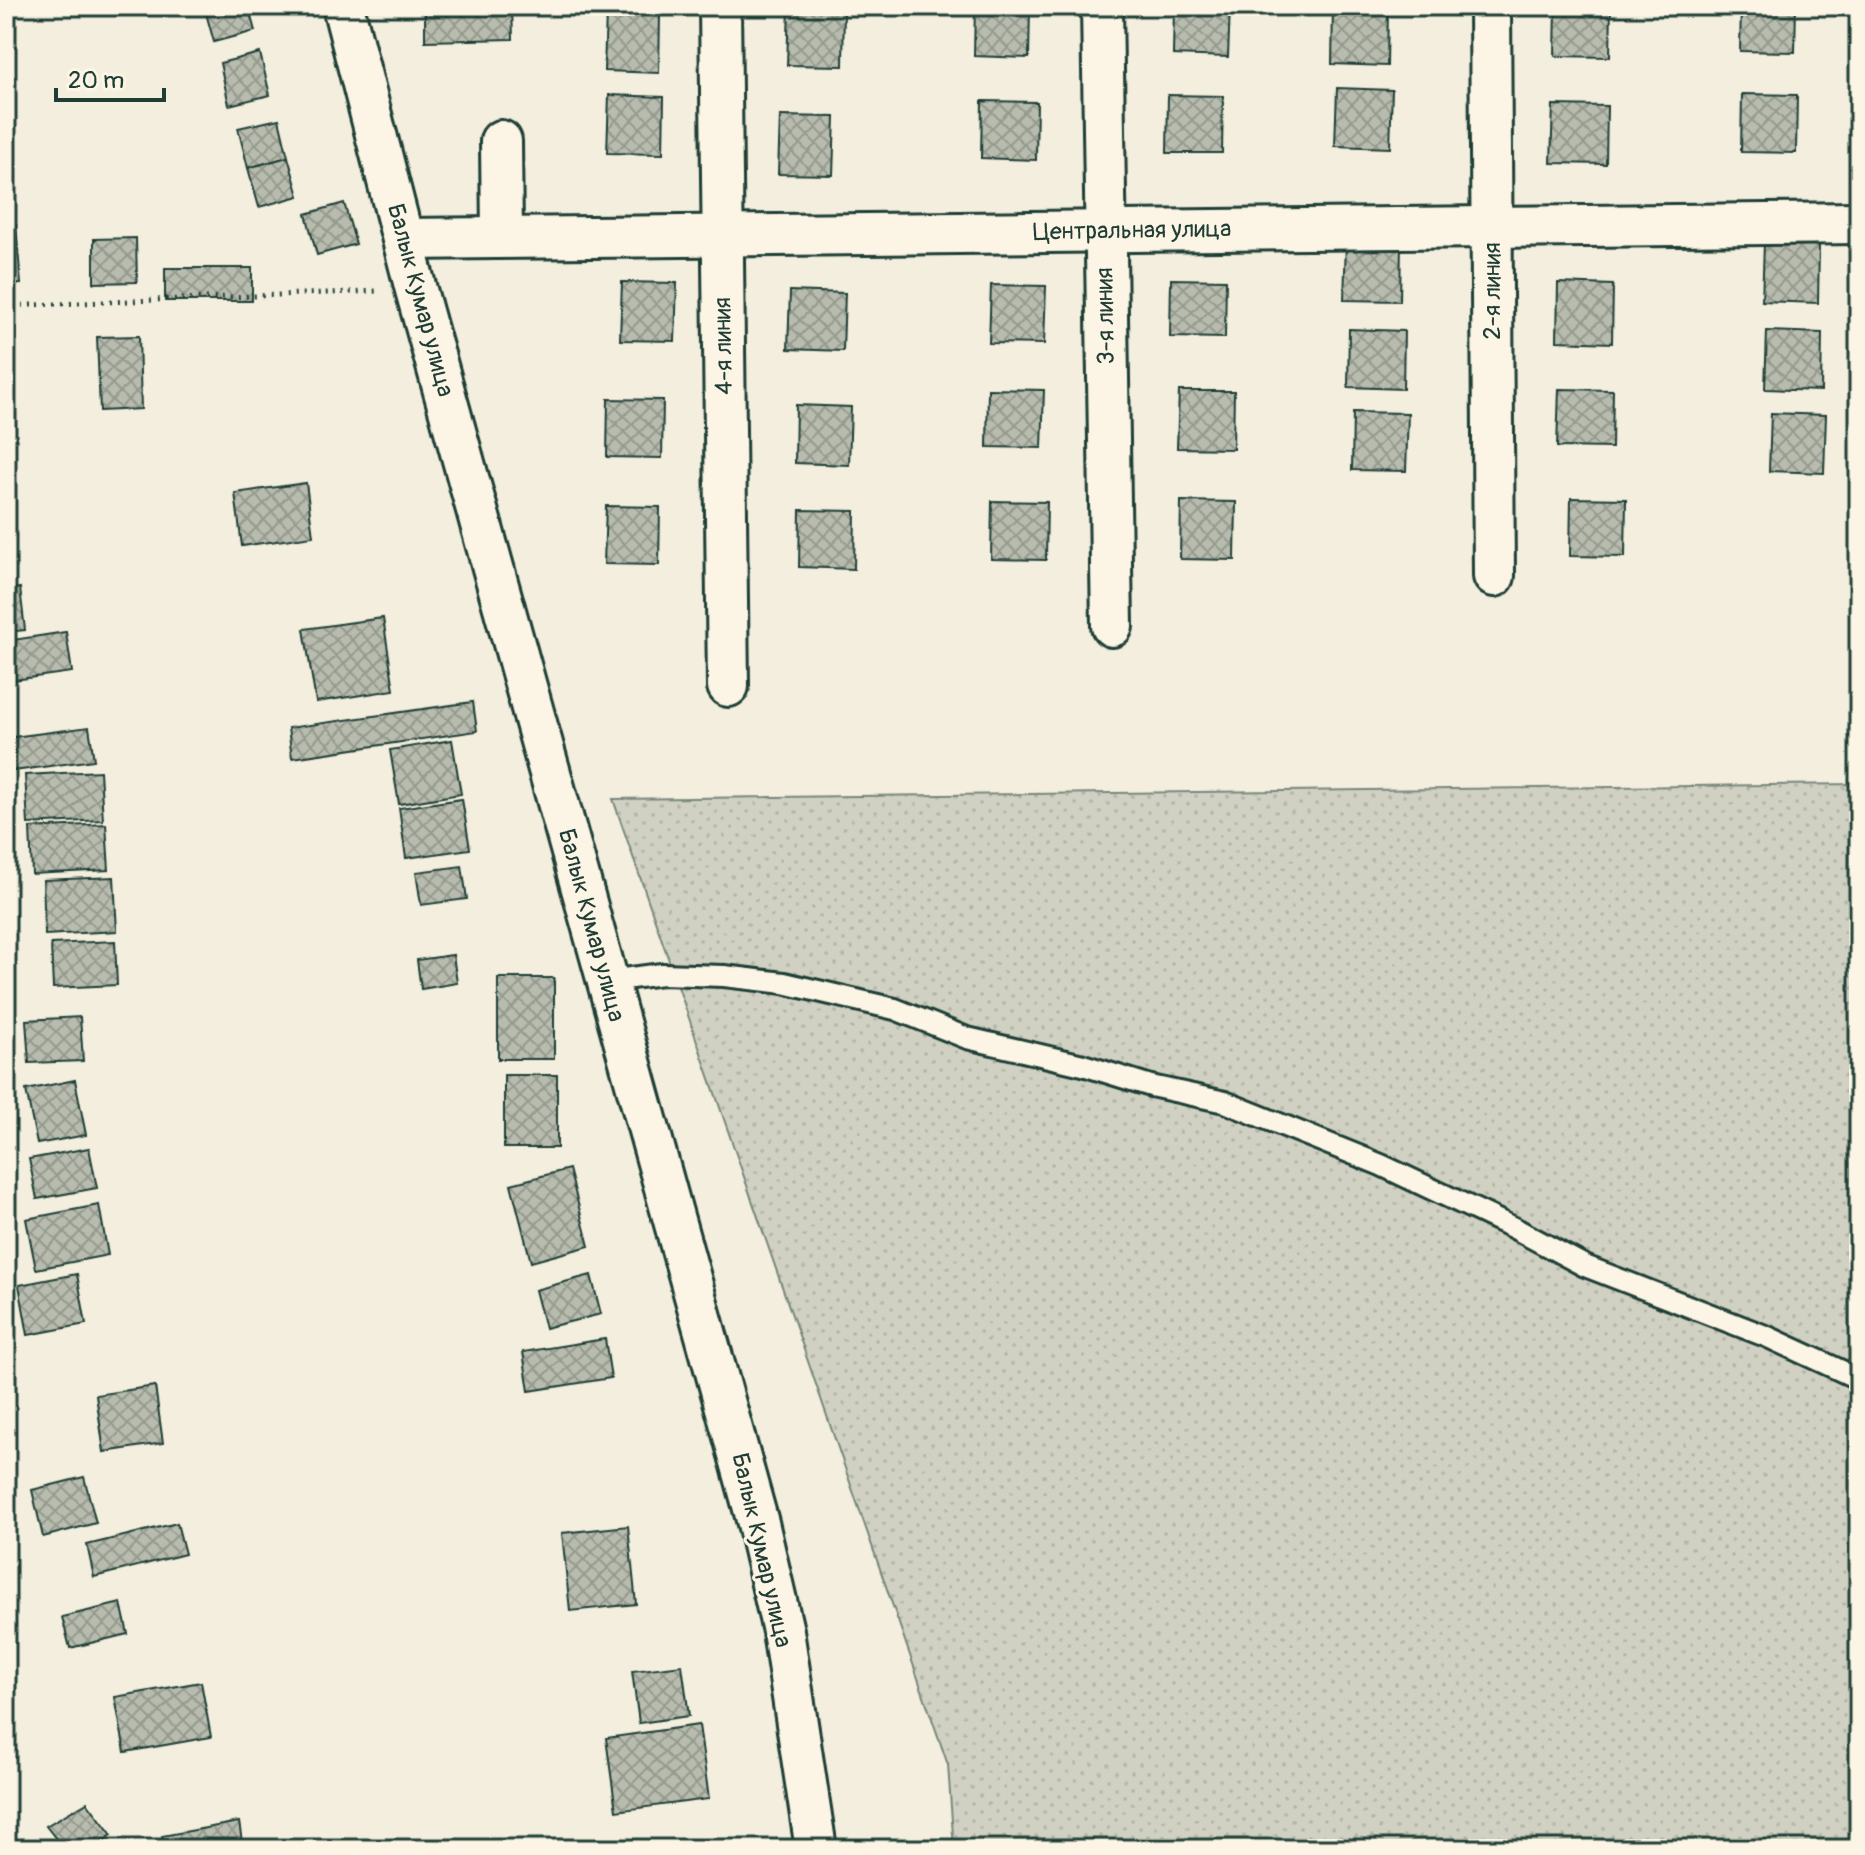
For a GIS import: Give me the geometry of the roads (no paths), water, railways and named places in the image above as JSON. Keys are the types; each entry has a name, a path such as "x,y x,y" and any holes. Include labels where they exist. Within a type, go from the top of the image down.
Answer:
{"street":[{"name":"Балык Кумар улица","path":"343,6 416,290 758,1523 783,1631 816,1849"},
{"name":"4-я линия","path":"720,6 728,686"},
{"name":"3-я линия","path":"1102,6 1103,231 1112,626"},
{"name":"2-я линия","path":"1490,6 1494,576"},
{"path":"501,141 502,236"},
{"name":"Центральная улица","path":"405,239 1859,223"}],"lane":[{"path":"608,981 662,974 724,976 784,983 895,1009 967,1038 1225,1102 1381,1165 1514,1228 1585,1266 1768,1337 1859,1379"}]}
